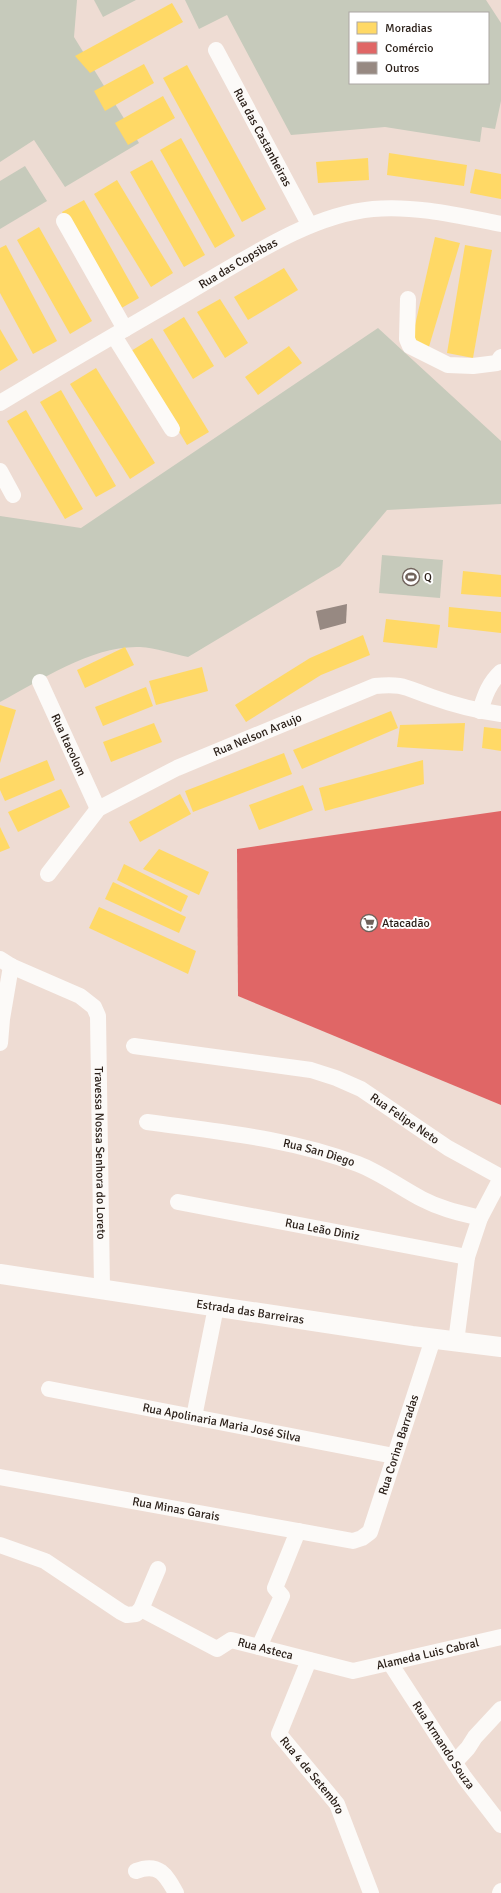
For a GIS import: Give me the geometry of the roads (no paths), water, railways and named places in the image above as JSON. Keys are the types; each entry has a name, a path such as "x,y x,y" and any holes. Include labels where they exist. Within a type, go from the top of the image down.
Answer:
{"main road":[{"name":"Estrada das Barreiras","path":"0,1274 433,1339 501,1347"}],"street":[{"name":"Rua das Castanheiras","path":"216,50 309,224"},
{"name":"Rua das Copsibas","path":"2,397 119,333 309,224 341,214 372,209 403,208 501,224"},
{"path":"64,221 119,333 172,429"},
{"path":"408,299 407,339 410,346 448,365 473,366 497,363 501,357"},
{"path":"0,471 14,495"},
{"path":"480,711 492,680 501,672"},
{"name":"Rua Itacolom","path":"40,682 98,809"},
{"name":"Rua Nelson Araujo","path":"48,874 98,809 177,768 375,686 394,684 431,697 480,711 501,714"},
{"path":"0,1043 5,963"},
{"name":"Travessa Nossa Senhora do Loreto","path":"5,963 80,996 94,1007 98,1016 102,1289"},
{"name":"Rua Felipe Neto","path":"134,1046 311,1070 336,1078 361,1089 448,1148 499,1176 500,1180 480,1218 467,1257 456,1342"},
{"name":"Rua San Diego","path":"147,1122 276,1140 318,1150 361,1165 424,1200 443,1208 480,1218"},
{"name":"Rua Leão Diniz","path":"178,1202 467,1257"},
{"path":"194,1416 216,1307"},
{"name":"Rua Corina Barradas","path":"353,1540 362,1538 370,1532 433,1339"},
{"name":"Rua Apolinaria Maria José Silva","path":"49,1389 394,1456"},
{"name":"Rua Minas Garais","path":"0,1477 353,1540"},
{"path":"259,1647 282,1596 275,1588 298,1531"},
{"path":"0,1545 45,1561 120,1612 132,1615 136,1614 141,1609 158,1569"},
{"name":"Rua Asteca","path":"141,1609 217,1649 231,1640 353,1671"},
{"name":"Alameda Luis Cabral","path":"353,1671 501,1637"},
{"name":"Rua 4 de Setembro","path":"309,1660 279,1734 337,1804 371,1893"},
{"name":"Rua Armando Souza","path":"390,1663 455,1762 501,1826"},
{"path":"455,1762 468,1748 474,1737 501,1709"},
{"path":"136,1872 144,1868 153,1868 161,1871 168,1878 176,1893"}],"place":[{"name":"Q","path":"411,577"},
{"name":"Atacadão","path":"369,923"}]}
